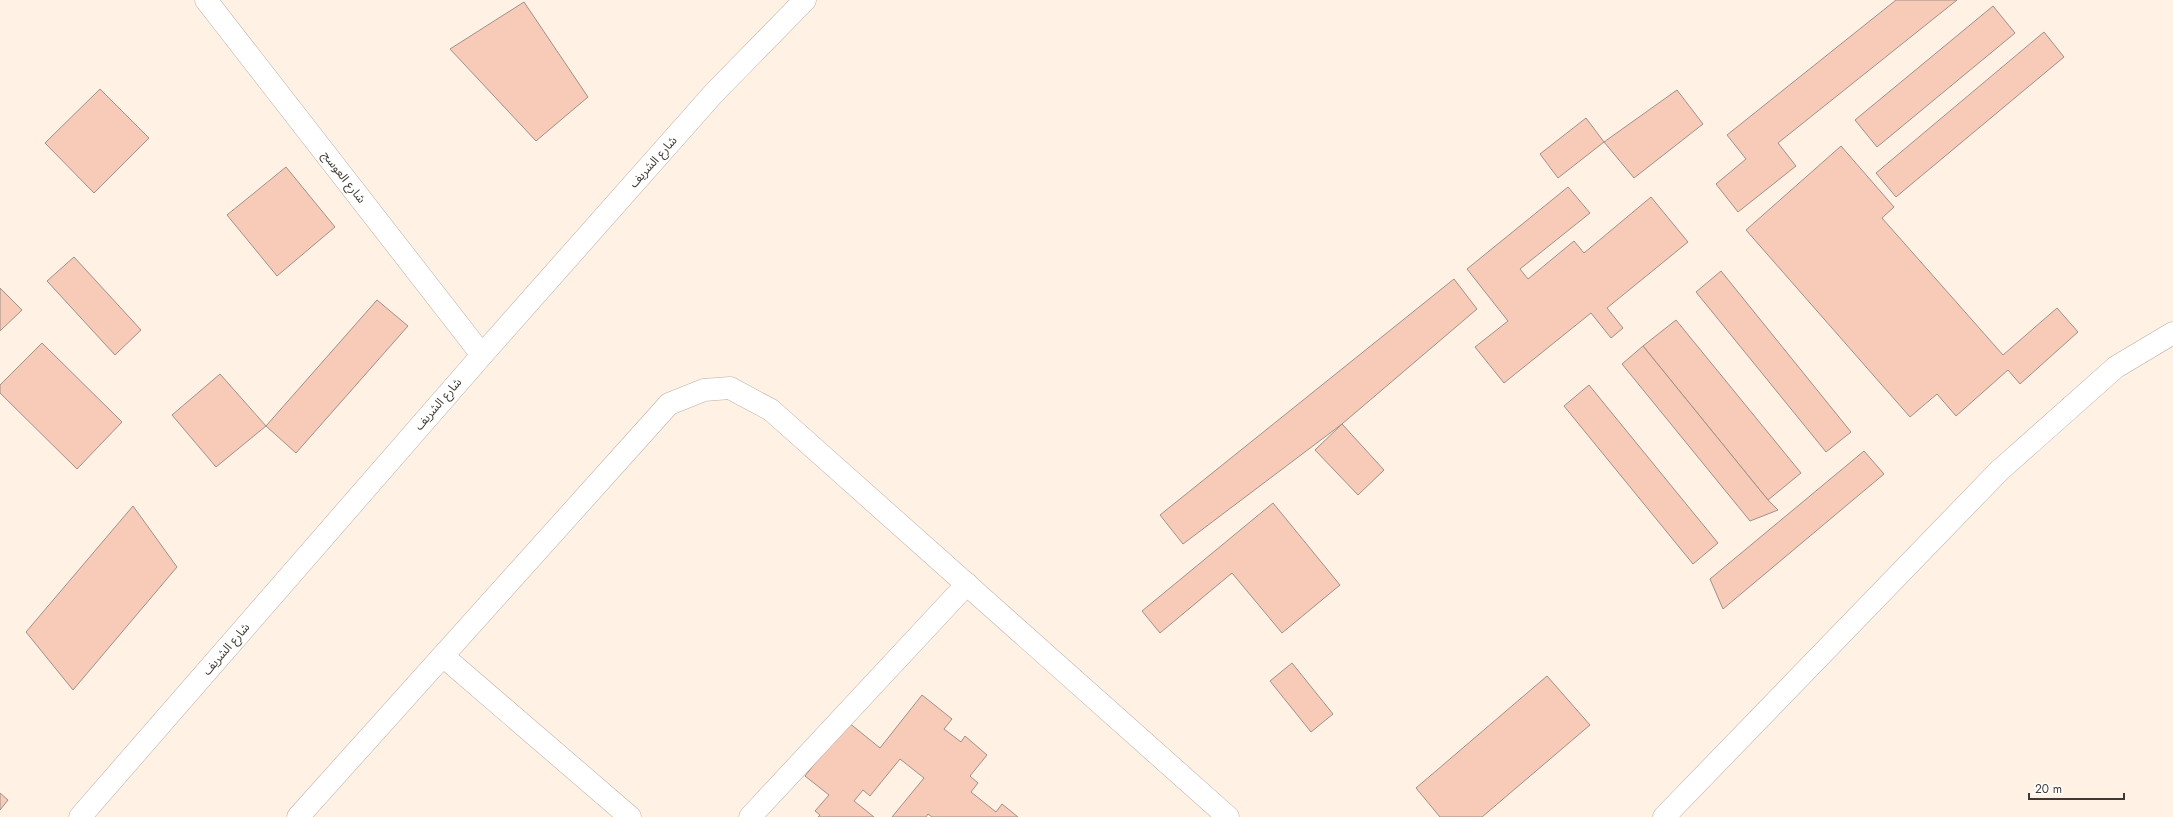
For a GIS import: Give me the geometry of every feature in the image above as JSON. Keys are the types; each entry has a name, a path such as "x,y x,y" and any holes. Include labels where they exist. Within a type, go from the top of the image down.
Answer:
{"street":[{"name":"شارع العوسج","path":"206,0 482,355"},
{"name":"شارع الشريف","path":"80,817 482,355 714,93 806,0"},
{"path":"1664,817 1999,471 2116,367 2173,333"},
{"path":"298,817 670,404 704,390 730,388 771,410 1228,817"},
{"path":"750,817 967,584"},
{"path":"443,656 630,817"}],"building":[{"path":"1896,0 1957,0 1778,143 1796,166 1738,212 1716,184 1746,159 1727,135"},
{"path":"524,2 588,97 536,141 450,49"},
{"path":"1993,6 2015,33 1877,147 1855,120"},
{"path":"2044,32 2064,57 1896,197 1876,173"},
{"path":"100,89 149,138 94,193 45,143"},
{"path":"1677,90 1703,124 1634,178 1604,142"},
{"path":"1586,118 1604,142 1558,178 1540,154"},
{"path":"1841,146 1894,207 1882,218 2003,355 2057,308 2078,332 2020,384 2008,370 1956,416 1937,394 1910,417 1746,230"},
{"path":"286,167 335,227 277,276 227,215"},
{"path":"1568,187 1590,213 1520,269 1528,279 1574,241 1584,253 1651,197 1688,242 1607,308 1623,328 1611,338 1591,313 1504,383 1475,347 1508,321 1467,269"},
{"path":"74,257 141,330 115,355 47,281"},
{"path":"1721,271 1851,432 1826,452 1696,292"},
{"path":"1454,279 1477,309 1342,424 1183,544 1160,515"},
{"path":"0,288 22,310 0,331"},
{"path":"377,300 408,326 296,453 266,426"},
{"path":"1676,320 1801,473 1768,500 1643,346"},
{"path":"42,343 122,422 77,469 0,393 0,385"},
{"path":"1643,346 1768,500 1778,510 1750,521 1622,364"},
{"path":"220,374 266,426 216,467 172,415"},
{"path":"1589,385 1718,543 1693,564 1564,406"},
{"path":"1342,424 1384,470 1358,495 1315,450"},
{"path":"1864,451 1884,474 1723,609 1710,579"},
{"path":"1273,503 1340,585 1282,633 1232,573 1160,633 1142,611"},
{"path":"133,506 177,567 73,690 26,632"},
{"path":"1292,663 1333,714 1311,732 1270,681"},
{"path":"1547,676 1590,725 1482,817 1440,817 1416,788"},
{"path":"922,695 952,719 944,729 961,742 965,736 987,755 970,776 978,783 971,792 996,812 1002,804 1018,817 932,817 928,814 926,817 892,817 924,778 900,759 870,796 863,790 854,801 874,817 818,817 820,815 815,811 829,795 805,776 848,722 880,748"},
{"path":"0,793 8,800 0,810"}]}
